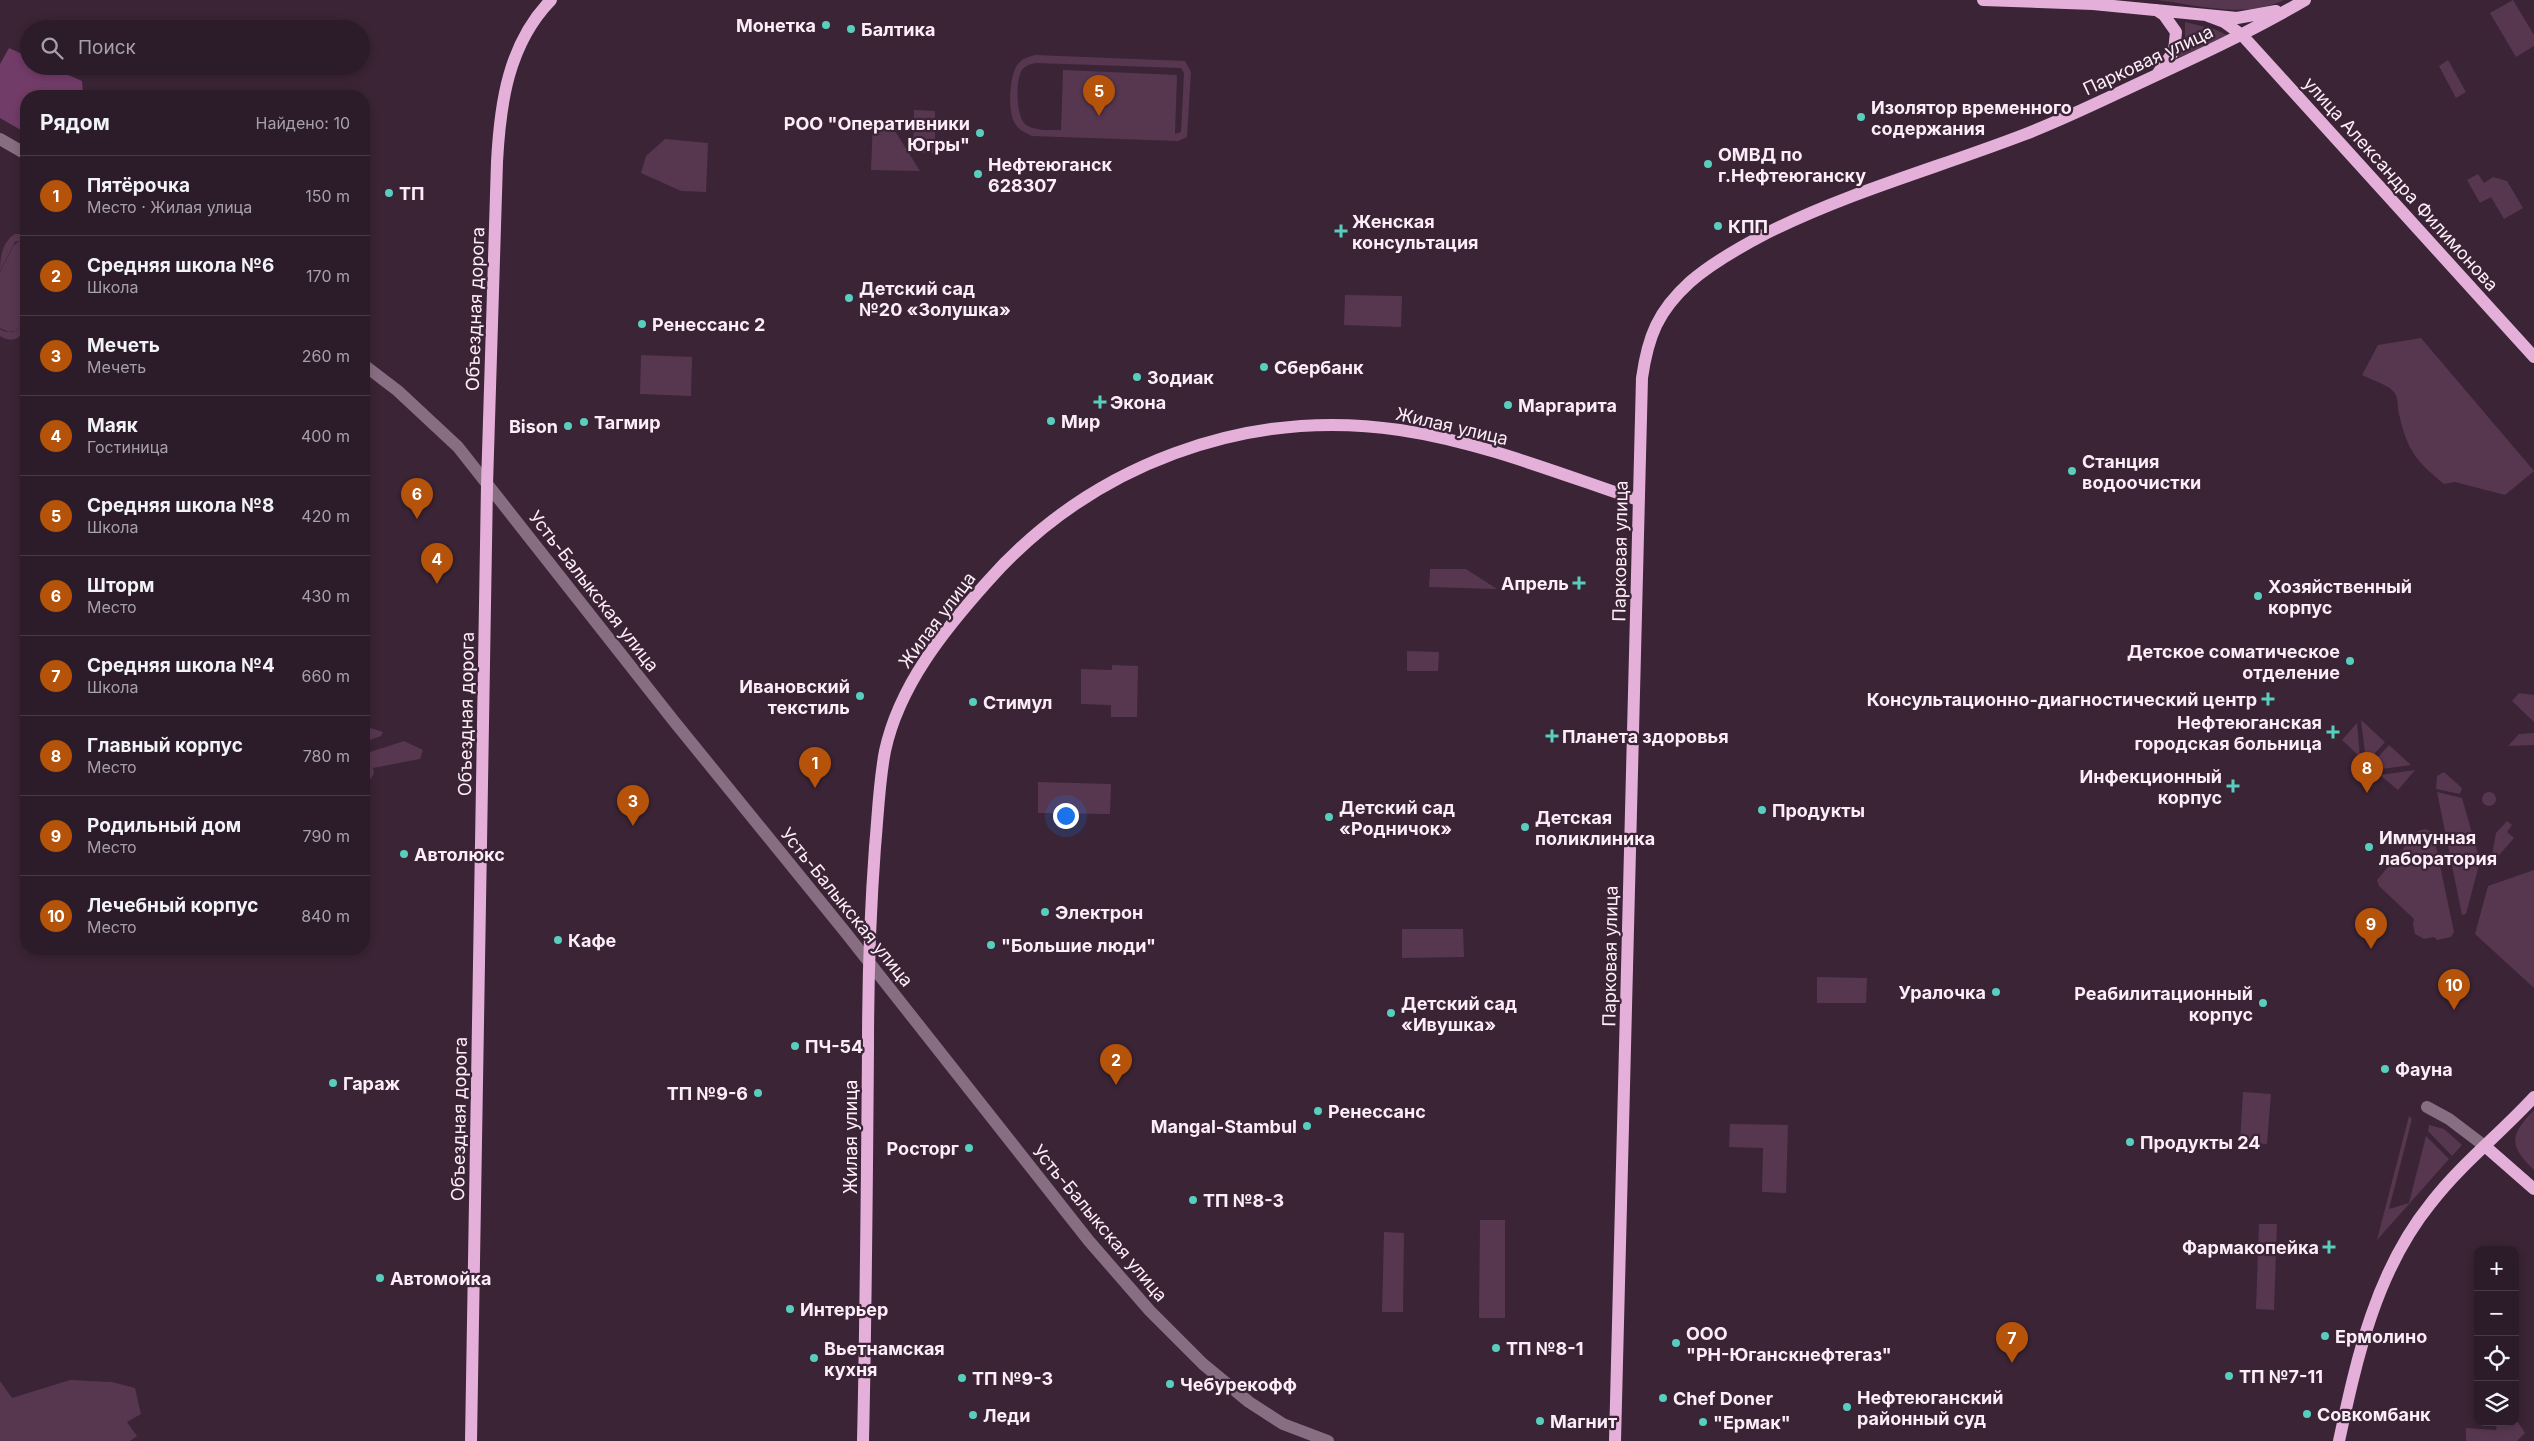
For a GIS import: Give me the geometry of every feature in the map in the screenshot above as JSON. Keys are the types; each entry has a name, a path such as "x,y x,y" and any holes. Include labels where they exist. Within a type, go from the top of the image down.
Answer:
{"main road":[{"name":"Объездная дорога","path":"471,1441 488,485 500,117 510,70 518,49 531,25 551,0"},
{"path":"1983,0 2088,2 2208,16 2251,17 2302,2"},
{"name":"Парковая улица","path":"1615,1441 1642,378 1646,350 1652,331 1662,312 1690,282 1715,263 1749,243 1814,211 1855,194 2024,134 2242,35 2302,2"},
{"path":"2154,9 2172,23 2177,40 2168,62 2154,76"},
{"name":"улица Александра Филимонова","path":"2208,16 2224,22 2242,35 2534,357"},
{"name":"Жилая улица","path":"863,1441 869,961 881,775 890,733 907,690 951,626 1003,564 1048,522 1084,496 1136,468 1187,448 1253,432 1327,426 1380,427 1460,443 1638,500"},
{"path":"2339,1441 2362,1341 2371,1314 2397,1254 2432,1201 2534,1097"},
{"path":"2486,1147 2534,1189"}],"street":[{"path":"0,139 20,151"},
{"name":"Усть-Балыкская улица","path":"370,370 398,391 458,447 673,720 869,961 1089,1241 1150,1311 1203,1364 1249,1402 1283,1424 1328,1441"},
{"path":"2427,1107 2449,1119 2486,1147"}],"shaded area":[{"path":"2157,0 2284,0 2269,6 2237,10"},
{"path":"2513,0 2534,35 2534,46 2516,57 2490,13"},
{"path":"2185,22 2214,29 2227,35 2178,58 2185,42"},
{"path":"9,48 20,53 20,75 68,75 82,81 83,90 20,90 20,130 0,118 0,64"},
{"path":"1035,55 1185,61 1191,72 1187,137 1178,141 1032,136 1025,133 1013,120 1010,104 1011,85 1018,64 1024,59","holes":["1030,64 1181,68 1184,73 1181,132 1175,134 1177,75 1063,70 1061,130 1043,130 1030,127 1026,125 1020,115 1018,107 1018,82 1022,70"]},
{"path":"2448,60 2466,92 2456,98 2439,66"},
{"path":"914,110 935,111 935,153 913,152"},
{"path":"873,120 888,120 920,171 871,170"},
{"path":"665,139 708,143 706,192 681,191 641,173 646,156"},
{"path":"2478,174 2484,183 2493,177 2507,181 2523,208 2504,219 2491,197 2480,203 2467,180"},
{"path":"15,234 20,234 20,241 15,242 0,271 3,250"},
{"path":"20,241 20,326 17,330 9,332 0,328 0,272 14,245"},
{"path":"1345,295 1402,296 1401,327 1344,325"},
{"path":"20,326 20,337 18,338 11,340 0,336 0,329 9,332 15,331"},
{"path":"2421,338 2534,471 2505,495 2455,482 2444,484 2426,468 2409,446 2398,411 2395,393 2387,386 2362,375 2378,345"},
{"path":"641,355 692,357 691,396 640,394"},
{"path":"1430,569 1466,569 1497,589 1429,587"},
{"path":"1407,651 1439,652 1438,671 1407,671"},
{"path":"1112,665 1138,666 1137,717 1111,717 1111,705 1081,704 1081,669 1112,670"},
{"path":"2519,693 2534,695 2534,722 2512,701"},
{"path":"2361,720 2385,742 2367,762 2366,761"},
{"path":"2357,723 2360,757 2342,740"},
{"path":"370,728 383,732 381,736 370,740"},
{"path":"2534,733 2534,745 2508,746 2519,734"},
{"path":"404,741 423,750 420,759 373,768 374,774 370,780 370,752"},
{"path":"2389,745 2411,765 2375,770 2370,766"},
{"path":"2415,770 2398,790 2380,775"},
{"path":"2444,772 2462,788 2460,794 2436,789 2437,776"},
{"path":"1038,782 1111,784 1110,814 1038,813"},
{"path":"2437,792 2462,798 2480,861 2466,914 2462,915"},
{"path":"2486,792 2492,792 2496,799 2492,806 2486,806 2482,802 2482,796"},
{"path":"2507,821 2512,825 2507,832 2514,838 2493,862 2491,860 2496,833"},
{"path":"2425,829 2432,832 2434,837 2454,932 2451,937 2437,940 2434,937 2424,939 2415,934 2414,919 2379,886 2377,880 2418,831"},
{"path":"2534,870 2534,988 2475,934 2488,886"},
{"path":"1402,929 1463,929 1464,957 1402,958"},
{"path":"1817,977 1867,978 1866,1003 1817,1003"},
{"path":"2243,1092 2271,1094 2267,1144 2240,1142"},
{"path":"2534,1110 2534,1170 2520,1154 2515,1140 2520,1126"},
{"path":"2409,1116 2412,1119 2389,1209 2409,1203 2426,1136 2449,1159 2377,1240"},
{"path":"1730,1124 1788,1125 1786,1193 1762,1192 1763,1148 1729,1147"},
{"path":"2429,1125 2444,1129 2462,1145 2452,1156 2428,1131"},
{"path":"1480,1220 1505,1220 1505,1318 1479,1318"},
{"path":"2259,1224 2277,1224 2274,1310 2256,1309"},
{"path":"1384,1232 1404,1233 1403,1312 1382,1312"},
{"path":"70,1380 112,1382 135,1388 141,1414 127,1422 137,1436 130,1441 0,1441 0,1381 12,1398"},
{"path":"2519,1424 2525,1433 2517,1441 2466,1441 2466,1428 2496,1430 2496,1426 2519,1426"}],"place":[{"name":"Монетка","path":"826,25"},
{"name":"Балтика","path":"851,29"},
{"name":"Средняя школа №8","path":"1099,116"},
{"name":"Изолятор временного содержания","path":"1861,117"},
{"name":"РОО \"Оперативники Югры\"","path":"980,133"},
{"name":"ОМВД по г.Нефтеюганску","path":"1708,164"},
{"name":"Нефтеюганск 628307","path":"978,174"},
{"name":"ТП","path":"389,193"},
{"name":"КПП","path":"1718,226"},
{"name":"Женская консультация","path":"1341,231"},
{"name":"Детский сад №20 «Золушка»","path":"849,298"},
{"name":"Ренессанс 2","path":"642,324"},
{"name":"Сбербанк","path":"1264,367"},
{"name":"Зодиак","path":"1137,377"},
{"name":"Экона","path":"1100,402"},
{"name":"Маргарита","path":"1508,405"},
{"name":"Мир","path":"1051,421"},
{"name":"Тагмир","path":"584,422"},
{"name":"Bison","path":"568,426"},
{"name":"Станция водоочистки","path":"2072,471"},
{"name":"Шторм","path":"417,519"},
{"name":"Апрель","path":"1579,583"},
{"name":"Маяк","path":"437,584"},
{"name":"Хозяйственный корпус","path":"2258,596"},
{"name":"Детское соматическое отделение","path":"2350,661"},
{"name":"Ивановский текстиль","path":"860,696"},
{"name":"Консультационно-диагностический центр","path":"2268,699"},
{"name":"Стимул","path":"973,702"},
{"name":"Нефтеюганская городская больница","path":"2333,732"},
{"name":"Планета здоровья","path":"1552,736"},
{"name":"Инфекционный корпус","path":"2233,786"},
{"name":"Пятёрочка","path":"815,788"},
{"name":"Главный корпус","path":"2367,793"},
{"name":"Продукты","path":"1762,810"},
{"name":"Детский сад «Родничок»","path":"1329,817"},
{"name":"Мечеть","path":"633,826"},
{"name":"Детская поликлиника","path":"1525,827"},
{"name":"Иммунная лаборатория","path":"2369,847"},
{"name":"Автолюкс","path":"404,854"},
{"name":"Электрон","path":"1045,912"},
{"name":"Кафе","path":"558,940"},
{"name":"\"Большие люди\"","path":"991,945"},
{"name":"Родильный дом","path":"2371,949"},
{"name":"Уралочка","path":"1996,992"},
{"name":"Реабилитационный корпус","path":"2263,1003"},
{"name":"Лечебный корпус","path":"2454,1010"},
{"name":"Детский сад «Ивушка»","path":"1391,1013"},
{"name":"ПЧ-54","path":"795,1046"},
{"name":"Фауна","path":"2385,1069"},
{"name":"Гараж","path":"333,1083"},
{"name":"Средняя школа №6","path":"1116,1085"},
{"name":"ТП №9-6","path":"758,1093"},
{"name":"Ренессанс","path":"1318,1111"},
{"name":"Mangal-Stambul","path":"1307,1126"},
{"name":"Продукты 24","path":"2130,1142"},
{"name":"Росторг","path":"969,1148"},
{"name":"ТП №8-3","path":"1193,1200"},
{"name":"Фармакопейка","path":"2329,1247"},
{"name":"Автомойка","path":"380,1278"},
{"name":"Интерьер","path":"790,1309"},
{"name":"Ермолино","path":"2325,1336"},
{"name":"ООО \"РН-Юганскнефтегаз\"","path":"1676,1343"},
{"name":"ТП №8-1","path":"1496,1348"},
{"name":"Вьетнамская кухня","path":"814,1358"},
{"name":"Средняя школа №4","path":"2012,1363"},
{"name":"ТП №7-11","path":"2229,1376"},
{"name":"ТП №9-3","path":"962,1378"},
{"name":"Чебурекофф","path":"1170,1384"},
{"name":"Chef Doner","path":"1663,1398"},
{"name":"Нефтеюганский районный суд","path":"1847,1407"},
{"name":"Совкомбанк","path":"2307,1414"},
{"name":"Леди","path":"973,1415"},
{"name":"Магнит","path":"1540,1421"},
{"name":"\"Ермак\"","path":"1703,1422"}]}
